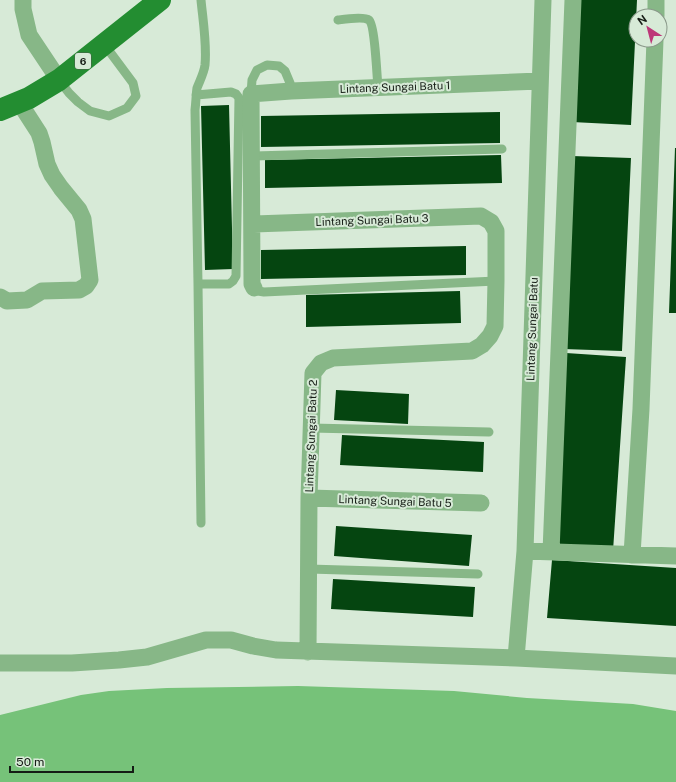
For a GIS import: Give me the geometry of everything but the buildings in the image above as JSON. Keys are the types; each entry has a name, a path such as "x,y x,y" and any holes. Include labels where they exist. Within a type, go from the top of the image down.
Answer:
{"main road":[{"name":"6","path":"10,106 29,98 59,80 160,0"}],"street":[{"path":"23,0 23,9 29,35 59,80"},
{"name":"Lintang Sungai Batu","path":"516,658 525,551 543,0"},
{"path":"551,552 573,0"},
{"path":"632,555 640,409 655,48"},
{"name":"Lintang Sungai Batu 1","path":"251,94 540,81"},
{"path":"251,94 252,284 254,288"},
{"path":"0,297 7,301 27,300 42,291 79,290 86,286 90,280 83,219 79,210 52,175 47,164 39,133 10,106"},
{"name":"Lintang Sungai Batu 3","path":"252,224 481,216 491,222 496,231 496,281"},
{"name":"Lintang Sungai Batu 2","path":"308,652 309,498 313,373 321,362 333,358 472,351 482,345 490,336 494,326 496,281"},
{"name":"Lintang Sungai Batu 5","path":"309,498 482,503"},
{"path":"525,551 676,556"},
{"path":"0,663 72,663 119,660 147,657 206,640 231,640 276,650 308,652 516,658 676,666"}],"lane":[{"path":"201,0 205,38 205,65 196,95 195,110 201,523"},
{"path":"338,20 364,18 369,20 374,35 378,88"},
{"path":"59,80 78,102 90,111 109,116 127,108 136,96 133,82 104,44"},
{"path":"251,94 252,80 257,70 267,65 279,66 285,71 290,83 291,91"},
{"path":"196,95 231,92 236,94 239,98 236,276 229,284 198,284"},
{"path":"251,156 502,149"},
{"path":"254,288 258,291 264,292 496,281"},
{"path":"311,428 489,432"},
{"path":"309,569 478,574"}],"shaded area":[{"path":"298,686 454,691 527,698 633,704 676,711 676,782 0,782 0,715 81,695 109,691 167,688"}]}
